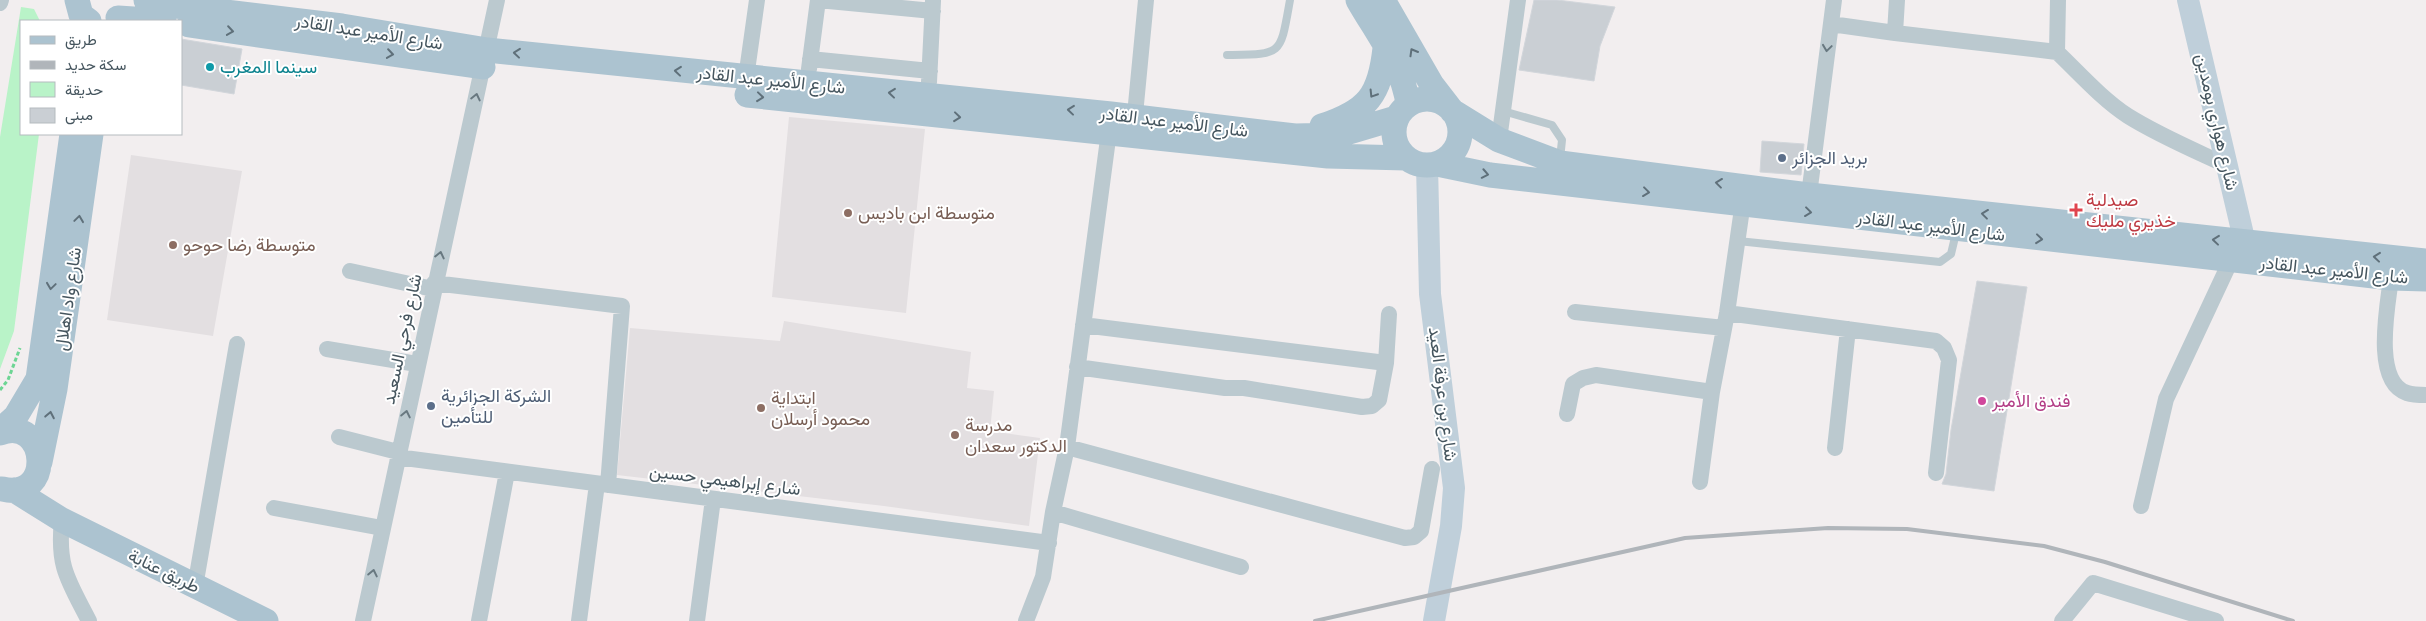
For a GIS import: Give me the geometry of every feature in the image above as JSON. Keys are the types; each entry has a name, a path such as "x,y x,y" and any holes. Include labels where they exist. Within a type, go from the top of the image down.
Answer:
{"main road":[{"name":"شارع الأمير عبد القادر","path":"146,0 168,5 342,26 485,59 746,78 928,96 1328,156 1423,162 1490,175 1744,195 1809,195 2238,252 2391,278 2426,279"},
{"path":"1358,0 1406,89 1402,112 1394,129 1394,140 1399,150 1423,162 1447,159 1460,141 1458,119 1432,85 1383,0"},
{"name":"شارع هواري بومدين","path":"2188,0 2228,166 2238,252"},
{"path":"118,16 155,20"},
{"name":"شارع الأمير عبد القادر","path":"182,24 485,59 1122,126 1295,136 1339,134 1402,112"},
{"path":"1295,136 1350,116 1368,103 1379,84 1385,48"},
{"path":"1402,112 1422,98 1434,99 1444,103 1450,109"},
{"name":"شارع الأمير عبد القادر","path":"1450,109 1499,140 1560,163 1956,230 2238,252 2426,261"},
{"name":"شارع واد اهلال","path":"0,432 16,416 38,379 72,135"},
{"name":"شارع واد اهلال","path":"39,467 55,389 91,135"},
{"name":"شارع بن عرفة العيد","path":"1423,162 1430,294 1454,488 1451,526 1434,621"},
{"path":"0,432 12,431 29,438 36,444 45,491 62,520"},
{"path":"4,493 29,484 39,467"},
{"name":"طريق عنابة","path":"4,493 266,621"}],"street":[{"name":"شارع فرحي السعيد","path":"363,621 417,364 485,59 496,0"},
{"path":"746,78 757,0"},
{"path":"808,84 818,0 933,5 928,96"},
{"path":"1026,621 1044,577 1053,512 1067,447 1083,326 1146,0"},
{"path":"1499,140 1518,0"},
{"path":"1809,195 1834,0"},
{"path":"1895,33 1897,0"},
{"path":"2057,52 2058,0"},
{"path":"1831,24 2057,52 2097,92 2127,115 2169,138 2228,166"},
{"path":"810,59 930,71"},
{"path":"1700,482 1712,392 1726,320 1744,195"},
{"path":"2141,506 2166,399 2238,252"},
{"path":"350,271 434,286 622,306 603,484 579,621"},
{"path":"2391,278 2383,344 2385,361 2394,383 2405,393 2426,395"},
{"path":"1575,312 1848,329 1936,341 1944,348 1949,360 1936,473"},
{"path":"1077,367 1225,388 1244,388 1362,407 1372,406 1379,400 1386,363 1389,314"},
{"path":"1083,326 1386,363"},
{"path":"1835,448 1848,329"},
{"path":"195,587 237,344"},
{"path":"327,349 417,364"},
{"path":"1567,414 1573,384 1583,378 1596,375 1712,392"},
{"name":"شارع إبراهيمي حسين","path":"339,437 398,455 507,472 1048,543"},
{"path":"1067,447 1405,538 1414,537 1421,531 1432,469"},
{"path":"479,621 507,472"},
{"path":"698,621 713,499"},
{"path":"274,508 382,528"},
{"path":"1053,512 1242,566"},
{"path":"62,520 60,544 63,571 89,621"},
{"path":"2062,621 2093,583 2216,621"}],"lane":[{"path":"1227,55 1268,54 1278,47 1283,37 1290,0"},
{"path":"1503,110 1552,126 1562,140 1560,163"},
{"path":"1738,241 1940,262 1951,254 1956,230"}],"path":[{"path":"0,390 8,380 22,338"}],"shaded area":[{"name":"متوسطة ابن باديس","path":"789,117 925,129 906,313 772,297"},
{"name":"متوسطة رضا حوحو","path":"131,155 242,171 213,336 107,320"},
{"name":"ابتداية محمود أرسلان","path":"784,321 971,352 967,388 994,391 990,431 1040,438 1029,526 884,506 617,475 630,328 780,341"}],"green space":[{"path":"21,7 34,9 40,20 20,20 20,135 39,135 14,331 0,369 0,137"}],"building":[{"path":"1534,0 1557,0 1615,7 1600,46 1594,81 1519,70"},
{"name":"سينما المغرب","path":"182,39 242,49 234,94 182,85"},
{"name":"بريد الجزائر","path":"1762,141 1804,144 1801,175 1760,172"},
{"name":"فندق الأمير","path":"1977,281 2027,287 1994,491 1942,484 1946,474 1951,430"}],"railway":[{"path":"1315,621 1685,538 1828,528 1907,529 2044,546 2105,562 2293,621"}],"place":[{"name":"سينما المغرب","path":"210,67"},
{"name":"بريد الجزائر","path":"1782,158"},
{"name":"صيدلية خذيري مليك","path":"2076,210"},
{"name":"متوسطة ابن باديس","path":"848,213"},
{"name":"متوسطة رضا حوحو","path":"173,245"},
{"name":"فندق الأمير","path":"1982,401"},
{"name":"الشركة الجزائرية للتأمين","path":"431,406"},
{"name":"ابتداية محمود أرسلان","path":"761,408"},
{"name":"مدرسة الدكتور سعدان","path":"955,435"}]}
